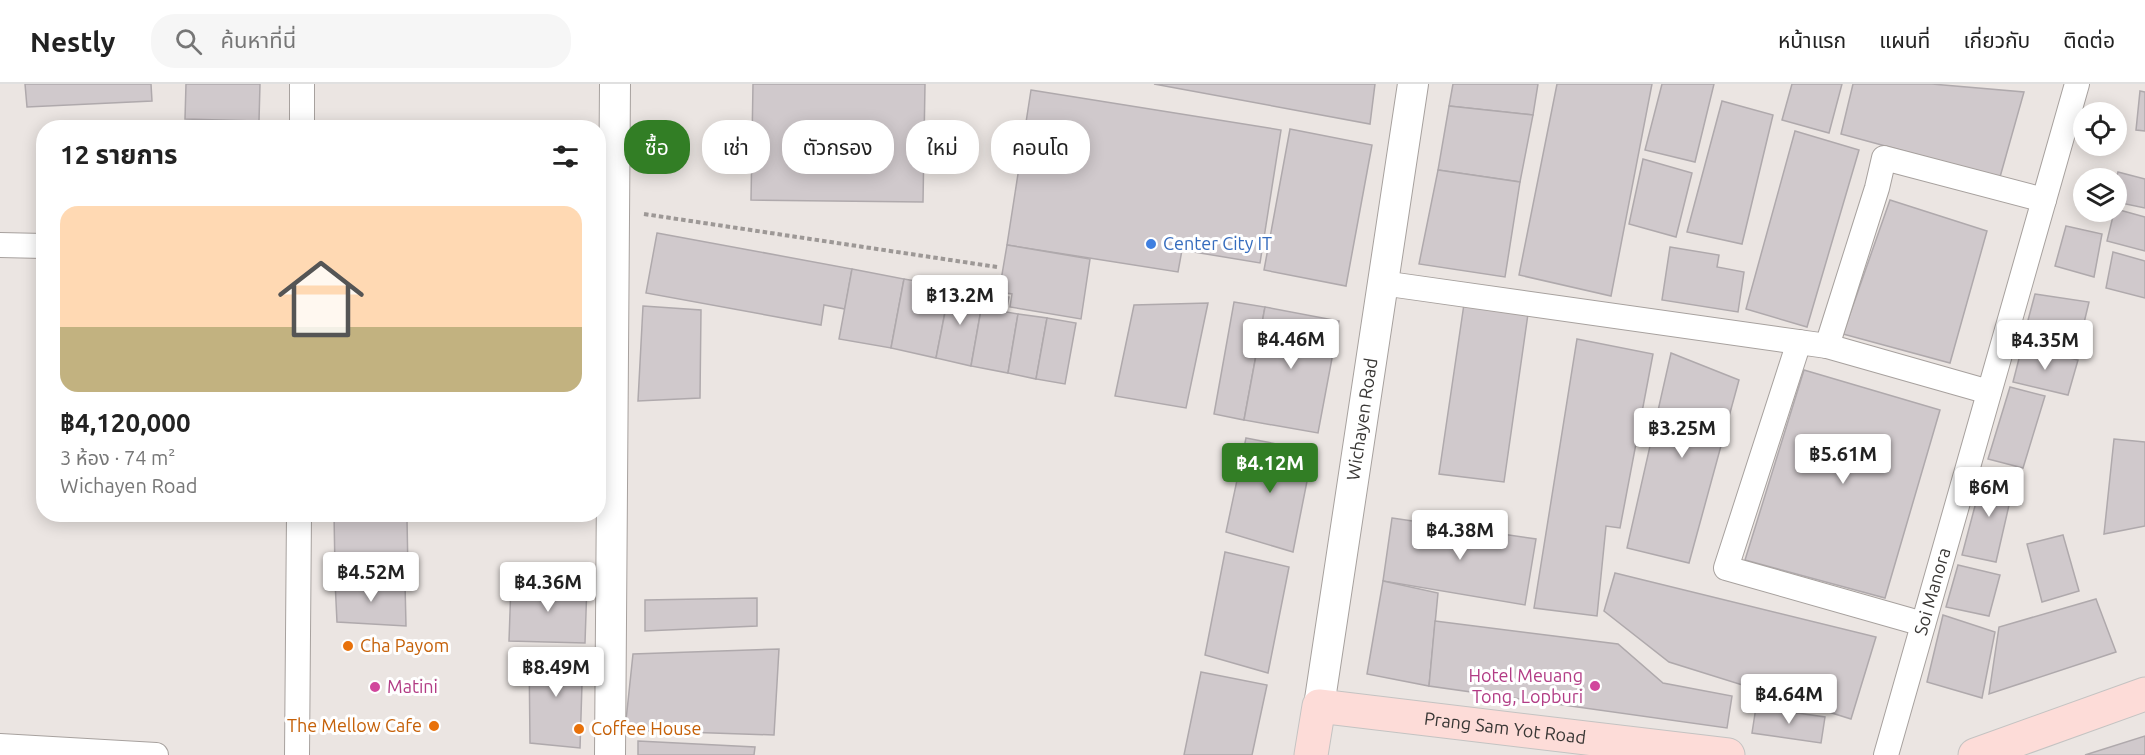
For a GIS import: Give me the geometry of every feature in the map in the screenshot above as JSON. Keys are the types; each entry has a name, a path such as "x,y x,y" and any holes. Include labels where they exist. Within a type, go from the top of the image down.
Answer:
{"main road":[{"path":"1975,755 2145,694"},
{"name":"Wichayen Road","path":"1311,755 1319,706"},
{"name":"Prang Sam Yot Road","path":"1319,706 1728,755"}],"street":[{"path":"302,84 302,120"},
{"path":"610,755 606,256 614,209 615,84"},
{"name":"Wichayen Road","path":"1319,706 1413,84"},
{"name":"Soi Manora","path":"1886,755 2077,84"},
{"path":"1827,346 1877,188 1884,158 2044,200"},
{"path":"0,245 36,246"},
{"path":"1382,283 1827,346 1989,392"},
{"path":"1799,342 1726,567 1923,624"},
{"path":"297,755 299,522"},
{"path":"0,746 156,755"}],"path":[{"path":"614,209 996,267"}],"building":[{"path":"25,84 151,84 152,101 27,107"},
{"path":"186,84 260,84 259,120 185,119"},
{"path":"753,84 925,84 924,120 906,120 906,174 923,174 923,202 751,200 751,174 770,174 770,120 752,120"},
{"path":"1154,84 1375,84 1370,124"},
{"path":"1453,84 1538,84 1533,115 1449,106"},
{"path":"1557,84 1652,84 1611,296 1519,275"},
{"path":"1662,84 1714,84 1695,162 1645,150"},
{"path":"1792,84 1842,84 1829,133 1782,120"},
{"path":"1853,84 1932,84 2024,92 2000,177 1841,134"},
{"path":"1031,90 1281,130 1260,263 1182,250 1178,272 1007,245 1018,174 1090,174 1090,120 1026,120"},
{"path":"2140,91 2145,92 2145,131 2136,130"},
{"path":"1722,101 1773,115 1742,244 1687,232"},
{"path":"1449,106 1533,115 1520,182 1438,170"},
{"path":"1290,129 1372,145 1346,286 1264,270"},
{"path":"1795,131 1859,150 1807,327 1746,309"},
{"path":"1643,159 1692,173 1676,237 1629,224"},
{"path":"1438,170 1520,182 1505,277 1419,264"},
{"path":"2127,174 2145,179 2145,208 2127,204"},
{"path":"1890,200 1987,231 1950,363 1843,334"},
{"path":"2127,212 2145,217 2145,251 2107,241 2112,222 2127,222"},
{"path":"2066,226 2102,234 2094,277 2055,266"},
{"path":"657,233 852,269 845,309 824,305 821,325 646,293"},
{"path":"1007,245 1090,259 1081,319 1010,307 1012,294 999,292"},
{"path":"1670,247 1719,255 1717,267 1744,272 1738,312 1662,300"},
{"path":"2113,252 2145,261 2145,298 2106,288"},
{"path":"852,269 904,279 891,348 839,339"},
{"path":"904,279 950,287 936,358 891,348"},
{"path":"950,287 984,293 971,366 936,358"},
{"path":"984,293 1009,297 1006,312 1018,314 1008,373 971,366"},
{"path":"2035,294 2089,302 2077,352 2023,339"},
{"path":"1234,302 1265,307 1244,420 1214,414"},
{"path":"1208,303 1186,408 1115,396 1134,305"},
{"path":"1464,304 1528,314 1504,482 1439,474"},
{"path":"643,306 701,310 700,398 638,401"},
{"path":"1265,307 1339,321 1318,433 1244,420"},
{"path":"1018,314 1047,318 1036,379 1008,373"},
{"path":"1047,318 1076,323 1065,384 1036,379"},
{"path":"1577,339 1653,354 1620,528 1606,526 1597,616 1534,608"},
{"path":"2022,347 2078,360 2068,395 2013,382"},
{"path":"1671,353 1739,380 1689,563 1627,548"},
{"path":"1804,370 1940,410 1885,598 1745,560"},
{"path":"2010,387 2045,396 2023,468 1988,459"},
{"path":"1246,438 1313,451 1293,552 1226,532"},
{"path":"2114,439 2145,442 2145,526 2104,534"},
{"path":"1984,472 2015,479 1996,562 1962,555"},
{"path":"1392,518 1536,539 1525,605 1383,581"},
{"path":"334,522 407,522 408,573 335,569"},
{"path":"2063,535 2079,591 2042,602 2027,544"},
{"path":"1225,552 1289,567 1268,673 1205,655"},
{"path":"1958,565 2000,575 1989,616 1946,607"},
{"path":"1615,573 1876,637 1851,719 1669,662 1604,611"},
{"path":"335,581 405,583 406,626 337,622"},
{"path":"1383,581 1438,593 1429,686 1367,674"},
{"path":"587,583 585,643 509,641 511,584"},
{"path":"757,598 757,626 645,631 645,600"},
{"path":"2096,599 2116,652 1989,694 1999,627"},
{"path":"1943,615 1995,632 1982,698 1927,682"},
{"path":"1435,621 1618,644 1663,683 1732,696 1727,728 1429,686"},
{"path":"779,649 774,735 625,730 633,654"},
{"path":"529,650 583,652 580,748 530,743"},
{"path":"1201,672 1267,685 1252,755 1184,755"},
{"path":"1756,707 1825,717 1821,743 1752,733"},
{"path":"2145,736 2145,755 2085,755"},
{"path":"638,741 755,747 754,755 638,755"}],"place":[{"name":"Center City IT","path":"1151,244"},
{"name":"Cha Payom","path":"348,646"},
{"name":"Hotel Meuang Tong, Lopburi","path":"1595,686"},
{"name":"Matini","path":"375,687"},
{"name":"The Mellow Cafe","path":"434,726"},
{"name":"Coffee House","path":"579,729"}]}
